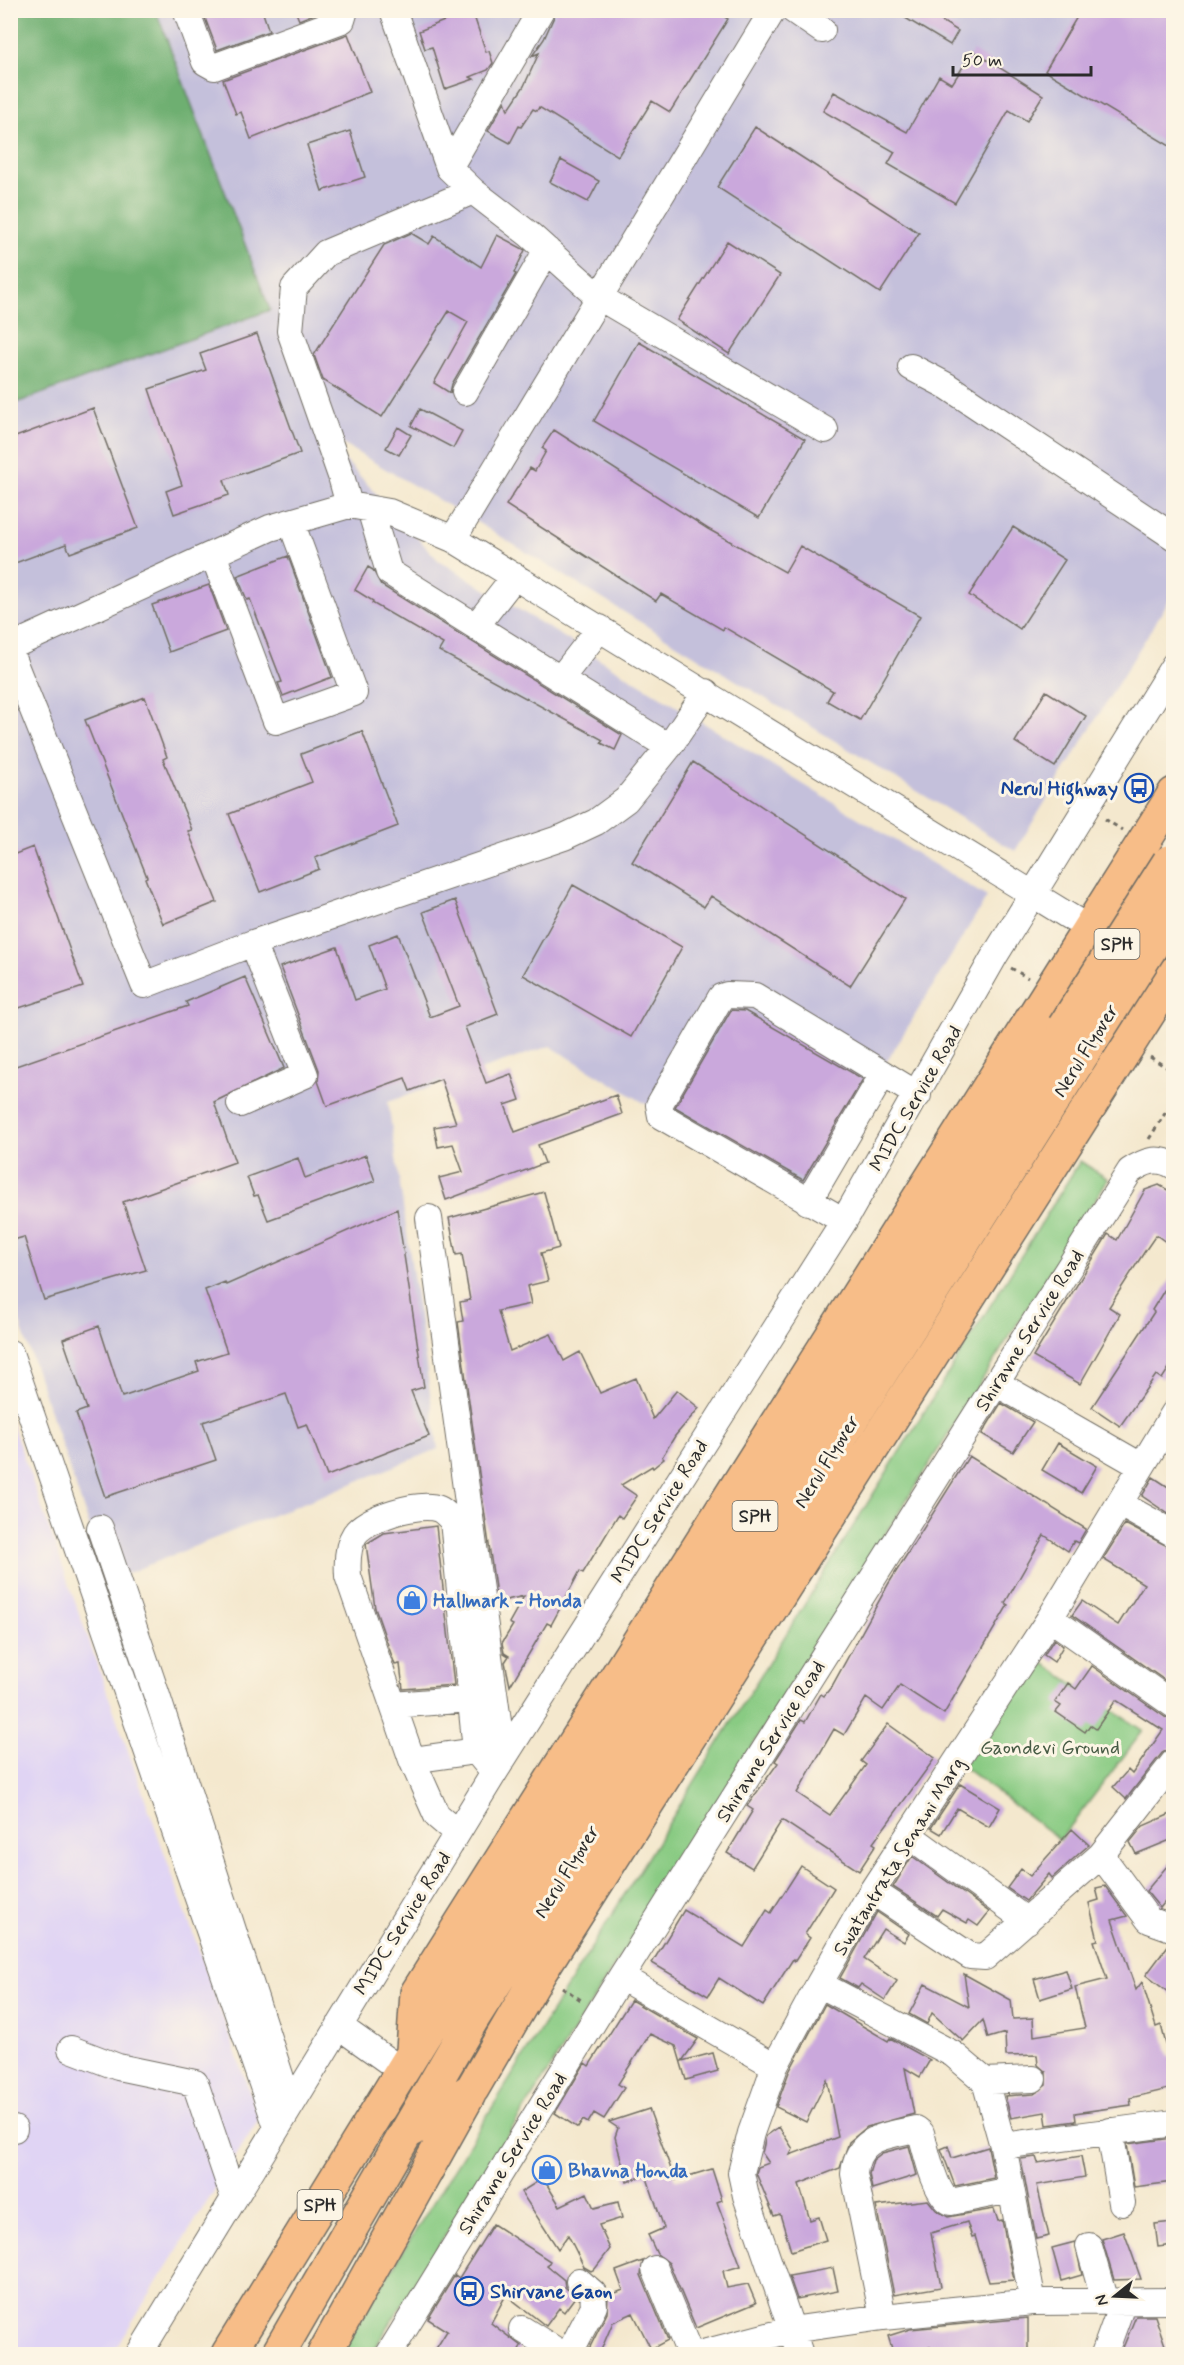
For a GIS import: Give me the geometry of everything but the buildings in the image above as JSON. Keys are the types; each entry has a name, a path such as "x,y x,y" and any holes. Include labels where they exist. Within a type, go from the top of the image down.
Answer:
{"highway":[{"path":"407,2063 417,1993 1173,794"},
{"name":"Nerul Flyover","path":"405,2135 471,2021 1077,1036 1171,858"},
{"name":"Nerul Flyover","path":"407,2063 1077,1036 1173,911"},
{"path":"324,2355 540,1972 1161,1005 1173,973"},
{"name":"SPH","path":"228,2355 407,2063"},
{"path":"405,2135 472,2089"},
{"name":"SPH","path":"278,2355 405,2135"}],"street":[{"path":"186,10 205,62 214,67 342,20 345,10"},
{"path":"393,10 449,168 599,297 825,430"},
{"path":"449,168 541,10"},
{"path":"453,539 773,10"},
{"path":"793,10 822,30"},
{"path":"473,191 326,253 294,288 290,331 341,476 359,507 389,572 669,747"},
{"path":"465,392 547,250"},
{"path":"911,367 947,386 1173,537"},
{"path":"10,647 270,528 359,507 389,512 453,539 1088,928"},
{"path":"213,554 276,721 354,693 291,522"},
{"path":"476,626 515,576"},
{"path":"561,678 600,628"},
{"path":"10,653 144,985 254,943 564,837 585,827 626,800 669,747 706,692"},
{"name":"MIDC Service Road","path":"139,2355 499,1765 844,1221 918,1095 994,957 1173,665"},
{"path":"240,1104 305,1075 254,943"},
{"path":"844,1221 661,1116 659,1105 721,997 727,995 755,996 918,1095"},
{"path":"808,1202 883,1074"},
{"path":"1130,1171 1146,1161 1165,1161 1173,1166"},
{"name":"Shiravne Service Road","path":"389,2355 621,1977 1130,1171"},
{"path":"429,1218 499,1765"},
{"path":"10,1353 284,2116"},
{"path":"996,1383 1141,1466"},
{"name":"Swatantrata Senani Marg","path":"800,2355 746,2196 741,2173 751,2133 775,2066 872,1891 1050,1618 1173,1413"},
{"path":"1120,1504 1173,1534"},
{"path":"457,1833 437,1816 412,1760 348,1576 349,1548 356,1533 368,1523 396,1512 419,1508 439,1509 453,1521 476,1751"},
{"path":"100,1528 158,1696 284,2116"},
{"path":"1050,1618 1173,1705"},
{"path":"393,1705 471,1699"},
{"path":"412,1760 476,1751 499,1765"},
{"path":"872,1891 970,1956 985,1957 1101,1855 1173,1762"},
{"path":"910,1836 1028,1921"},
{"path":"1101,1855 1149,1920 1173,1929"},
{"path":"621,1977 775,2066"},
{"path":"819,1984 953,2054 985,2081 1003,2146 1033,2302"},
{"path":"339,2026 407,2063"},
{"path":"71,2049 118,2067 195,2083 234,2198"},
{"path":"985,2081 1033,2079"},
{"path":"1003,2146 1173,2123"},
{"path":"883,2317 854,2174 855,2158 861,2150 873,2139 916,2129 921,2133 938,2188 947,2200 951,2202 1010,2190"},
{"path":"1110,2131 1122,2203"},
{"path":"1089,2246 1114,2302 1104,2355"},
{"path":"655,2269 690,2355"},
{"path":"569,2355 594,2306 593,2293 579,2281"},
{"path":"699,2355 791,2330 883,2317 1033,2302 1173,2301"},
{"path":"522,2329 562,2355"}],"path":[{"path":"1087,807 1129,835"},
{"path":"994,957 1048,991"},
{"path":"1130,1171 1173,1099"},
{"path":"540,1972 588,2005"}],"shaded area":[{"path":"156,11 1173,11 1173,594 1015,851 480,524 315,428 438,560 987,897 803,1199 550,1046 388,1102 438,1449 108,1581 11,1297 10,405 270,310"},
{"path":"10,1419 259,2119 112,2354 11,2354"}],"green space":[{"path":"11,10 156,11 270,310 11,405"},
{"path":"1080,1161 1108,1179 371,2354 339,2354"},
{"name":"Gaondevi Ground","path":"1033,1656 1143,1731 1060,1840 961,1765"}],"place":[{"name":"Nerul Highway","path":"1139,788"},
{"name":"Hallmark - Honda","path":"412,1600"},
{"name":"Bhavna Honda","path":"547,2170"},
{"name":"Shirvane Gaon","path":"469,2291"}]}
